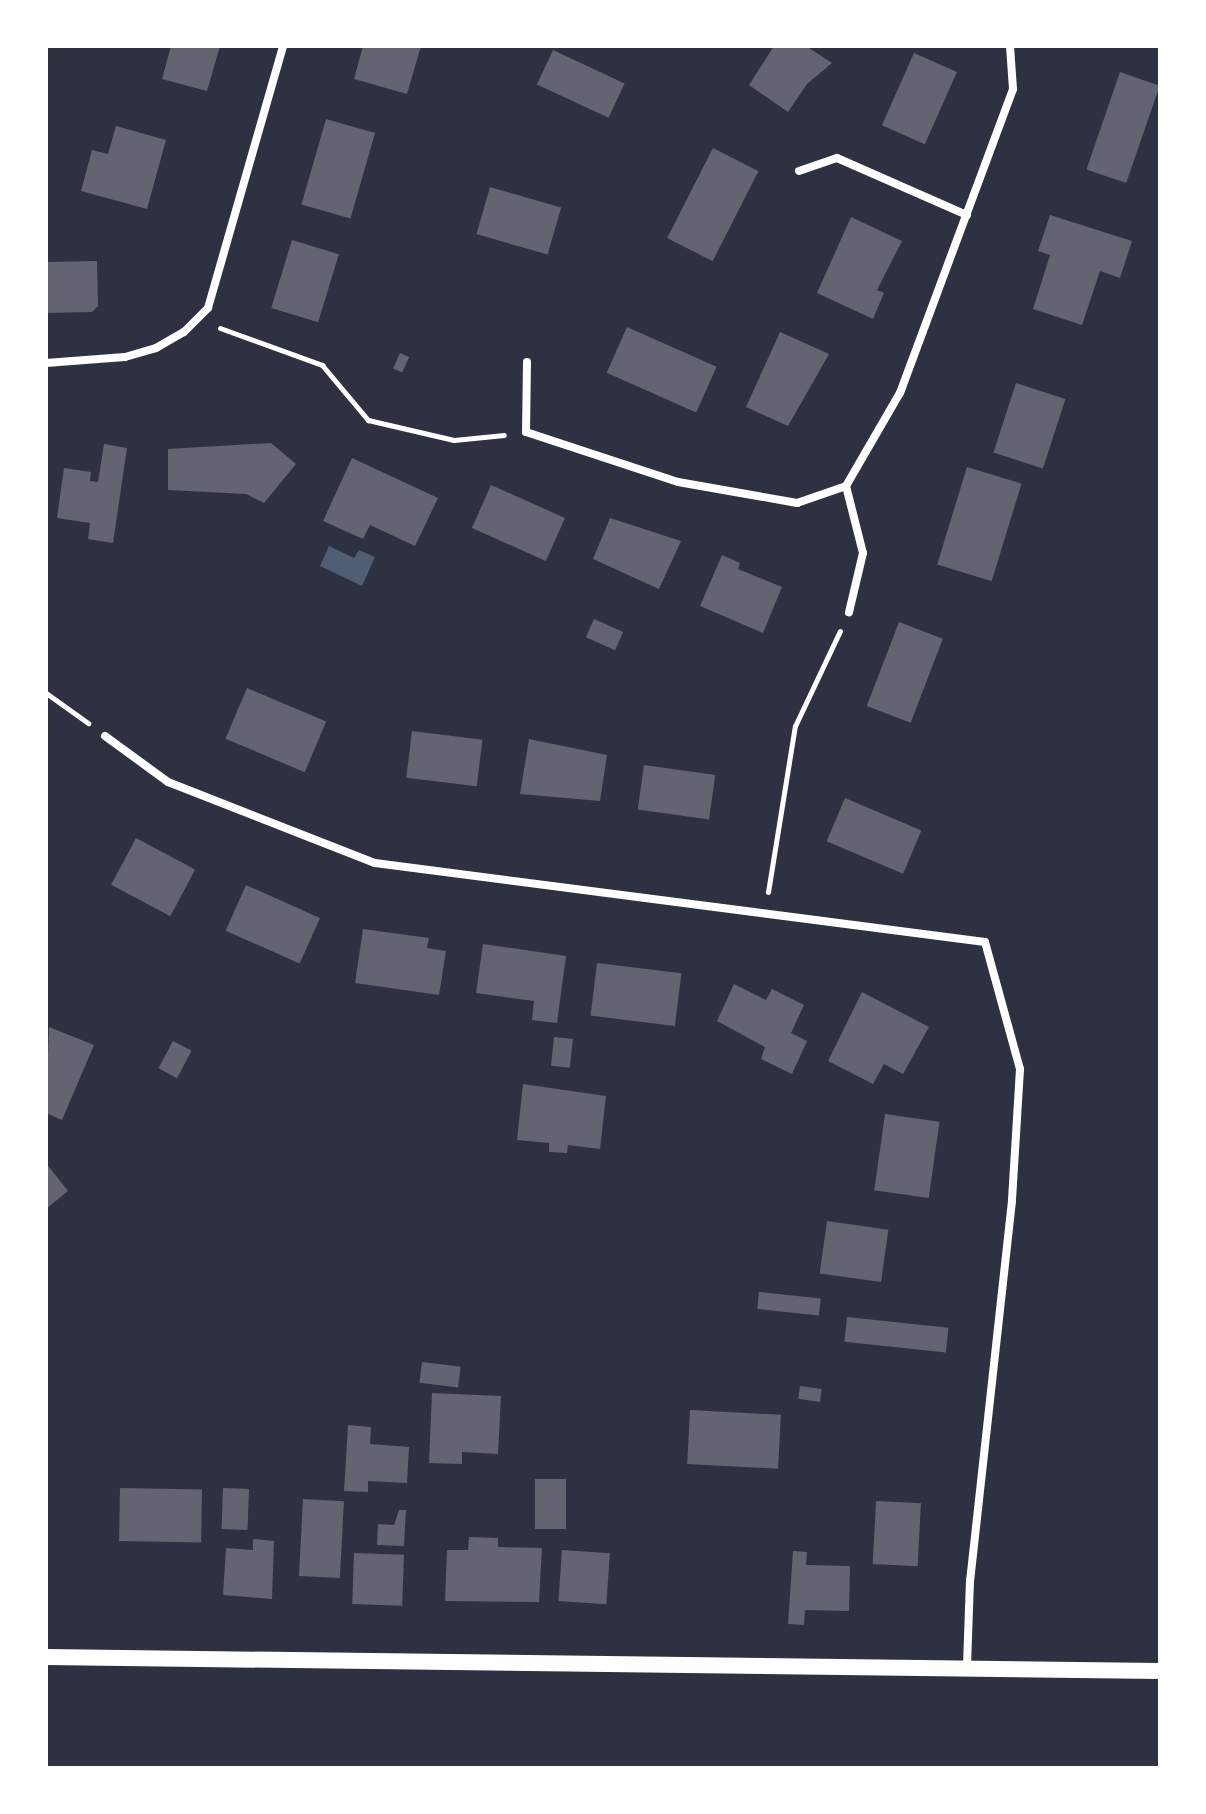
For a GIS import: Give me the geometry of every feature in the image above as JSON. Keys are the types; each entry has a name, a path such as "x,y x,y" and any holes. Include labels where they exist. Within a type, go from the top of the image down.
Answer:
{"main road":[{"path":"46,1657 1160,1671"}],"street":[{"path":"46,363 125,357 156,348 197,320 218,284 283,46"},
{"path":"527,362 526,432 678,482 797,503 846,486 900,393 967,215 1013,89 1010,46"},
{"path":"799,171 837,158 967,215"},
{"path":"846,486 863,553 849,612"},
{"path":"105,736 168,782 375,863 985,942 1020,1069 1012,1201 970,1580 967,1668"}],"path":[{"path":"197,320 322,365 368,420 454,440 526,432"},
{"path":"764,912 795,726 849,612"},
{"path":"46,693 105,736"}],"water":[{"path":"329,546 354,558 359,550 375,557 362,586 320,566"}],"building":[{"path":"171,46 220,46 207,91 162,79"},
{"path":"363,46 421,46 407,94 354,79"},
{"path":"774,46 806,46 832,63 807,84 788,112 749,85"},
{"path":"553,50 625,83 609,118 537,84"},
{"path":"914,53 957,72 925,144 882,125"},
{"path":"1120,72 1160,86 1126,183 1086,169"},
{"path":"326,119 375,133 350,219 301,205"},
{"path":"116,126 166,140 147,209 81,191 92,150 108,154"},
{"path":"713,148 758,171 713,261 667,238"},
{"path":"490,187 561,207 548,254 476,234"},
{"path":"1050,215 1132,241 1120,278 1100,271 1082,325 1033,309 1050,255 1038,251"},
{"path":"851,217 902,241 877,290 884,293 873,319 817,293"},
{"path":"292,240 339,254 318,322 271,308"},
{"path":"97,261 98,306 92,312 46,313 46,262"},
{"path":"627,327 717,367 696,413 607,373"},
{"path":"780,332 829,354 788,426 746,407"},
{"path":"400,353 409,357 402,373 393,369"},
{"path":"1016,383 1065,399 1043,468 993,452"},
{"path":"271,443 296,464 264,503 246,494 168,490 168,449"},
{"path":"104,444 127,448 113,543 88,539 90,523 57,518 64,468 91,472 90,481 98,482"},
{"path":"352,458 438,498 415,546 370,525 363,539 323,521"},
{"path":"967,467 1022,484 992,581 937,565"},
{"path":"491,485 565,518 546,561 472,528"},
{"path":"610,518 681,541 659,589 593,559"},
{"path":"722,555 740,563 738,569 782,587 763,633 700,606"},
{"path":"594,619 623,632 615,650 586,637"},
{"path":"899,622 943,639 911,723 867,706"},
{"path":"247,688 326,722 305,772 226,739"},
{"path":"412,731 482,740 477,786 406,778"},
{"path":"529,739 607,755 600,801 520,794"},
{"path":"644,765 715,775 709,820 638,810"},
{"path":"845,798 921,830 903,874 827,841"},
{"path":"136,838 195,869 170,916 111,885"},
{"path":"246,885 320,918 300,964 226,931"},
{"path":"363,929 429,938 427,948 446,951 439,995 355,983"},
{"path":"483,944 566,956 557,1023 532,1020 534,1001 476,993"},
{"path":"597,963 681,973 675,1026 591,1016"},
{"path":"734,984 766,1000 772,989 804,1005 791,1033 807,1041 792,1074 761,1059 765,1047 717,1021"},
{"path":"862,992 929,1027 903,1074 884,1064 873,1084 828,1061"},
{"path":"49,1027 94,1045 62,1120 46,1113"},
{"path":"554,1037 573,1039 570,1068 551,1066"},
{"path":"173,1041 192,1051 177,1078 158,1068"},
{"path":"523,1084 606,1096 600,1149 568,1145 567,1153 549,1152 549,1143 517,1140"},
{"path":"885,1114 939,1122 929,1198 874,1190"},
{"path":"46,1163 68,1191 46,1209"},
{"path":"827,1221 888,1230 881,1282 820,1273"},
{"path":"759,1292 821,1298 819,1315 757,1309"},
{"path":"847,1317 948,1328 946,1353 844,1342"},
{"path":"422,1362 461,1367 458,1388 419,1383"},
{"path":"800,1386 822,1389 820,1402 798,1399"},
{"path":"432,1393 501,1396 498,1454 462,1452 462,1464 429,1463"},
{"path":"690,1410 781,1415 778,1469 687,1464"},
{"path":"348,1425 371,1427 370,1444 409,1447 407,1483 368,1481 368,1492 344,1491"},
{"path":"535,1479 566,1479 566,1529 535,1529"},
{"path":"120,1488 202,1489 201,1542 119,1541"},
{"path":"223,1488 249,1489 248,1530 222,1529"},
{"path":"303,1499 344,1501 340,1578 299,1576"},
{"path":"876,1501 921,1503 918,1566 873,1564"},
{"path":"399,1510 406,1510 404,1546 377,1545 378,1524 394,1525"},
{"path":"469,1537 498,1538 498,1547 542,1548 539,1602 445,1601 447,1550 468,1550"},
{"path":"253,1539 274,1541 272,1599 223,1595 226,1548 253,1550"},
{"path":"562,1550 610,1553 606,1604 558,1601"},
{"path":"793,1551 807,1552 806,1565 850,1566 849,1611 805,1610 804,1625 788,1624"},
{"path":"354,1553 404,1555 402,1606 352,1604"}]}
